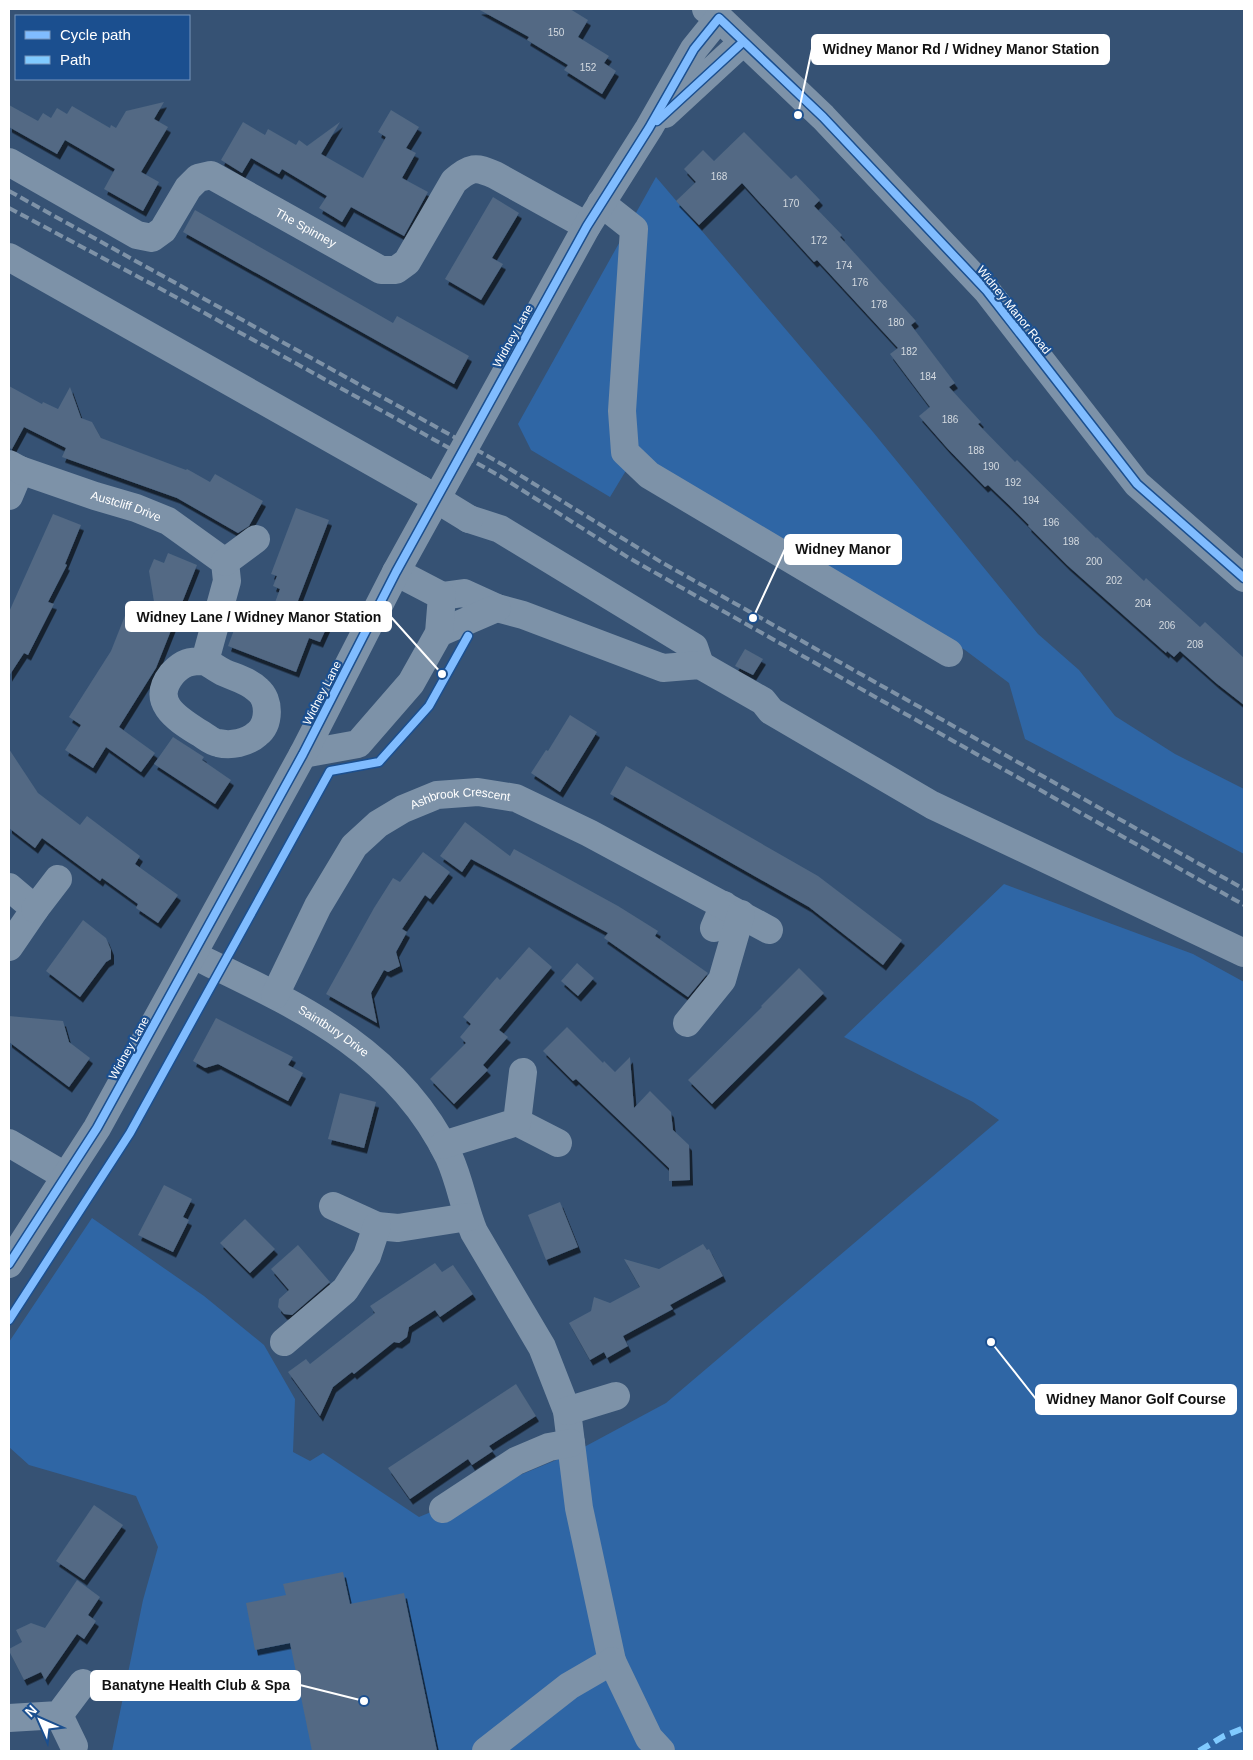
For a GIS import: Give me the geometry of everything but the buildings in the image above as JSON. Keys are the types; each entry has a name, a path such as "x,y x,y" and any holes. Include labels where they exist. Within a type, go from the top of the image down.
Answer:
{"street":[{"name":"Widney Lane","path":"692,9 694,14 694,49"},
{"name":"Widney Lane","path":"9,1264 98,1128 303,754 396,572 586,226 649,128 715,12"},
{"name":"Widney Manor Road","path":"715,12 743,42 823,117 987,291 1137,484 1244,578"},
{"name":"Widney Lane","path":"649,128 743,42"},
{"name":"The Spinney","path":"9,162 137,235 152,238 163,230 188,188 198,178 211,175 381,270 396,270 407,262 454,182 466,171 480,168 586,226"},
{"path":"600,203 634,229 622,411 625,452 649,475 949,653"},
{"path":"9,257 420,489 469,519 500,529 694,646 700,665"},
{"path":"9,496 14,467"},
{"name":"Austcliff Drive","path":"14,467 95,496 136,508 168,521 225,562"},
{"path":"206,661 227,581 225,562 256,539"},
{"path":"396,572 442,596 464,593 497,608 523,615 663,668 700,665 763,701 771,711 932,805 1244,953"},
{"path":"303,754 358,744 411,683 439,633 442,596"},
{"path":"439,633 497,608"},
{"name":"Ashbrook Crescent","path":"274,995 318,906 354,846 386,819 403,809 437,795 478,792 516,798 589,833 726,916 769,930"},
{"path":"9,947 58,879"},
{"path":"9,887 35,909"},
{"path":"687,1023 722,980 726,916"},
{"name":"Saintbury Drive","path":"193,955 274,995 344,1035 374,1059 406,1091 426,1117 443,1145 450,1159 474,1232 542,1347 567,1411 579,1508 612,1662 649,1738 661,1751"},
{"path":"517,1122 523,1072"},
{"path":"443,1145 517,1122 558,1143"},
{"path":"9,1143 65,1176"},
{"path":"333,1206 377,1226 398,1228 468,1217"},
{"path":"284,1342 346,1290 367,1256 377,1226"},
{"path":"567,1411 616,1396"},
{"path":"443,1509 516,1461 549,1447 572,1448"},
{"path":"486,1751 569,1686 612,1662"},
{"path":"9,1718 59,1715 83,1683"},
{"path":"59,1715 74,1746"}],"shaded area":[{"path":"656,177 873,432 1038,634 1079,670 1115,716 1175,754 1244,789 1244,854 1025,739 1009,683 965,650 636,454 610,497 531,450 518,424"},
{"path":"1004,884 1193,954 1244,982 1244,1751 112,1751 143,1600 158,1547 136,1496 29,1465 9,1447 9,1342 92,1218 204,1296 264,1345 295,1399 293,1452 310,1461 323,1453 419,1517 573,1453 666,1403 999,1120 973,1102 844,1037"}],"railway":[{"path":"9,191 447,433 505,466 661,562 1244,889"},
{"path":"9,208 161,289 500,476 629,558 1244,905"}],"marked path":[{"path":"1199,1751 1224,1736 1244,1728"}],"cycle path":[{"path":"9,1264 97,1128 303,754 396,572 587,226 649,128 694,49 719,18 823,117 987,291 1137,484 1244,578"},
{"path":"657,121 743,42"},
{"path":"9,1320 130,1133 330,771 379,762 429,706 468,636"}],"place":[{"name":"Widney Manor Rd / Widney Manor Station","path":"798,115"},
{"name":"Widney Manor","path":"753,618"},
{"name":"Widney Lane / Widney Manor Station","path":"442,674"},
{"name":"Widney Manor Golf Course","path":"991,1342"},
{"name":"Banatyne Health Club & Spa","path":"364,1701"}]}
